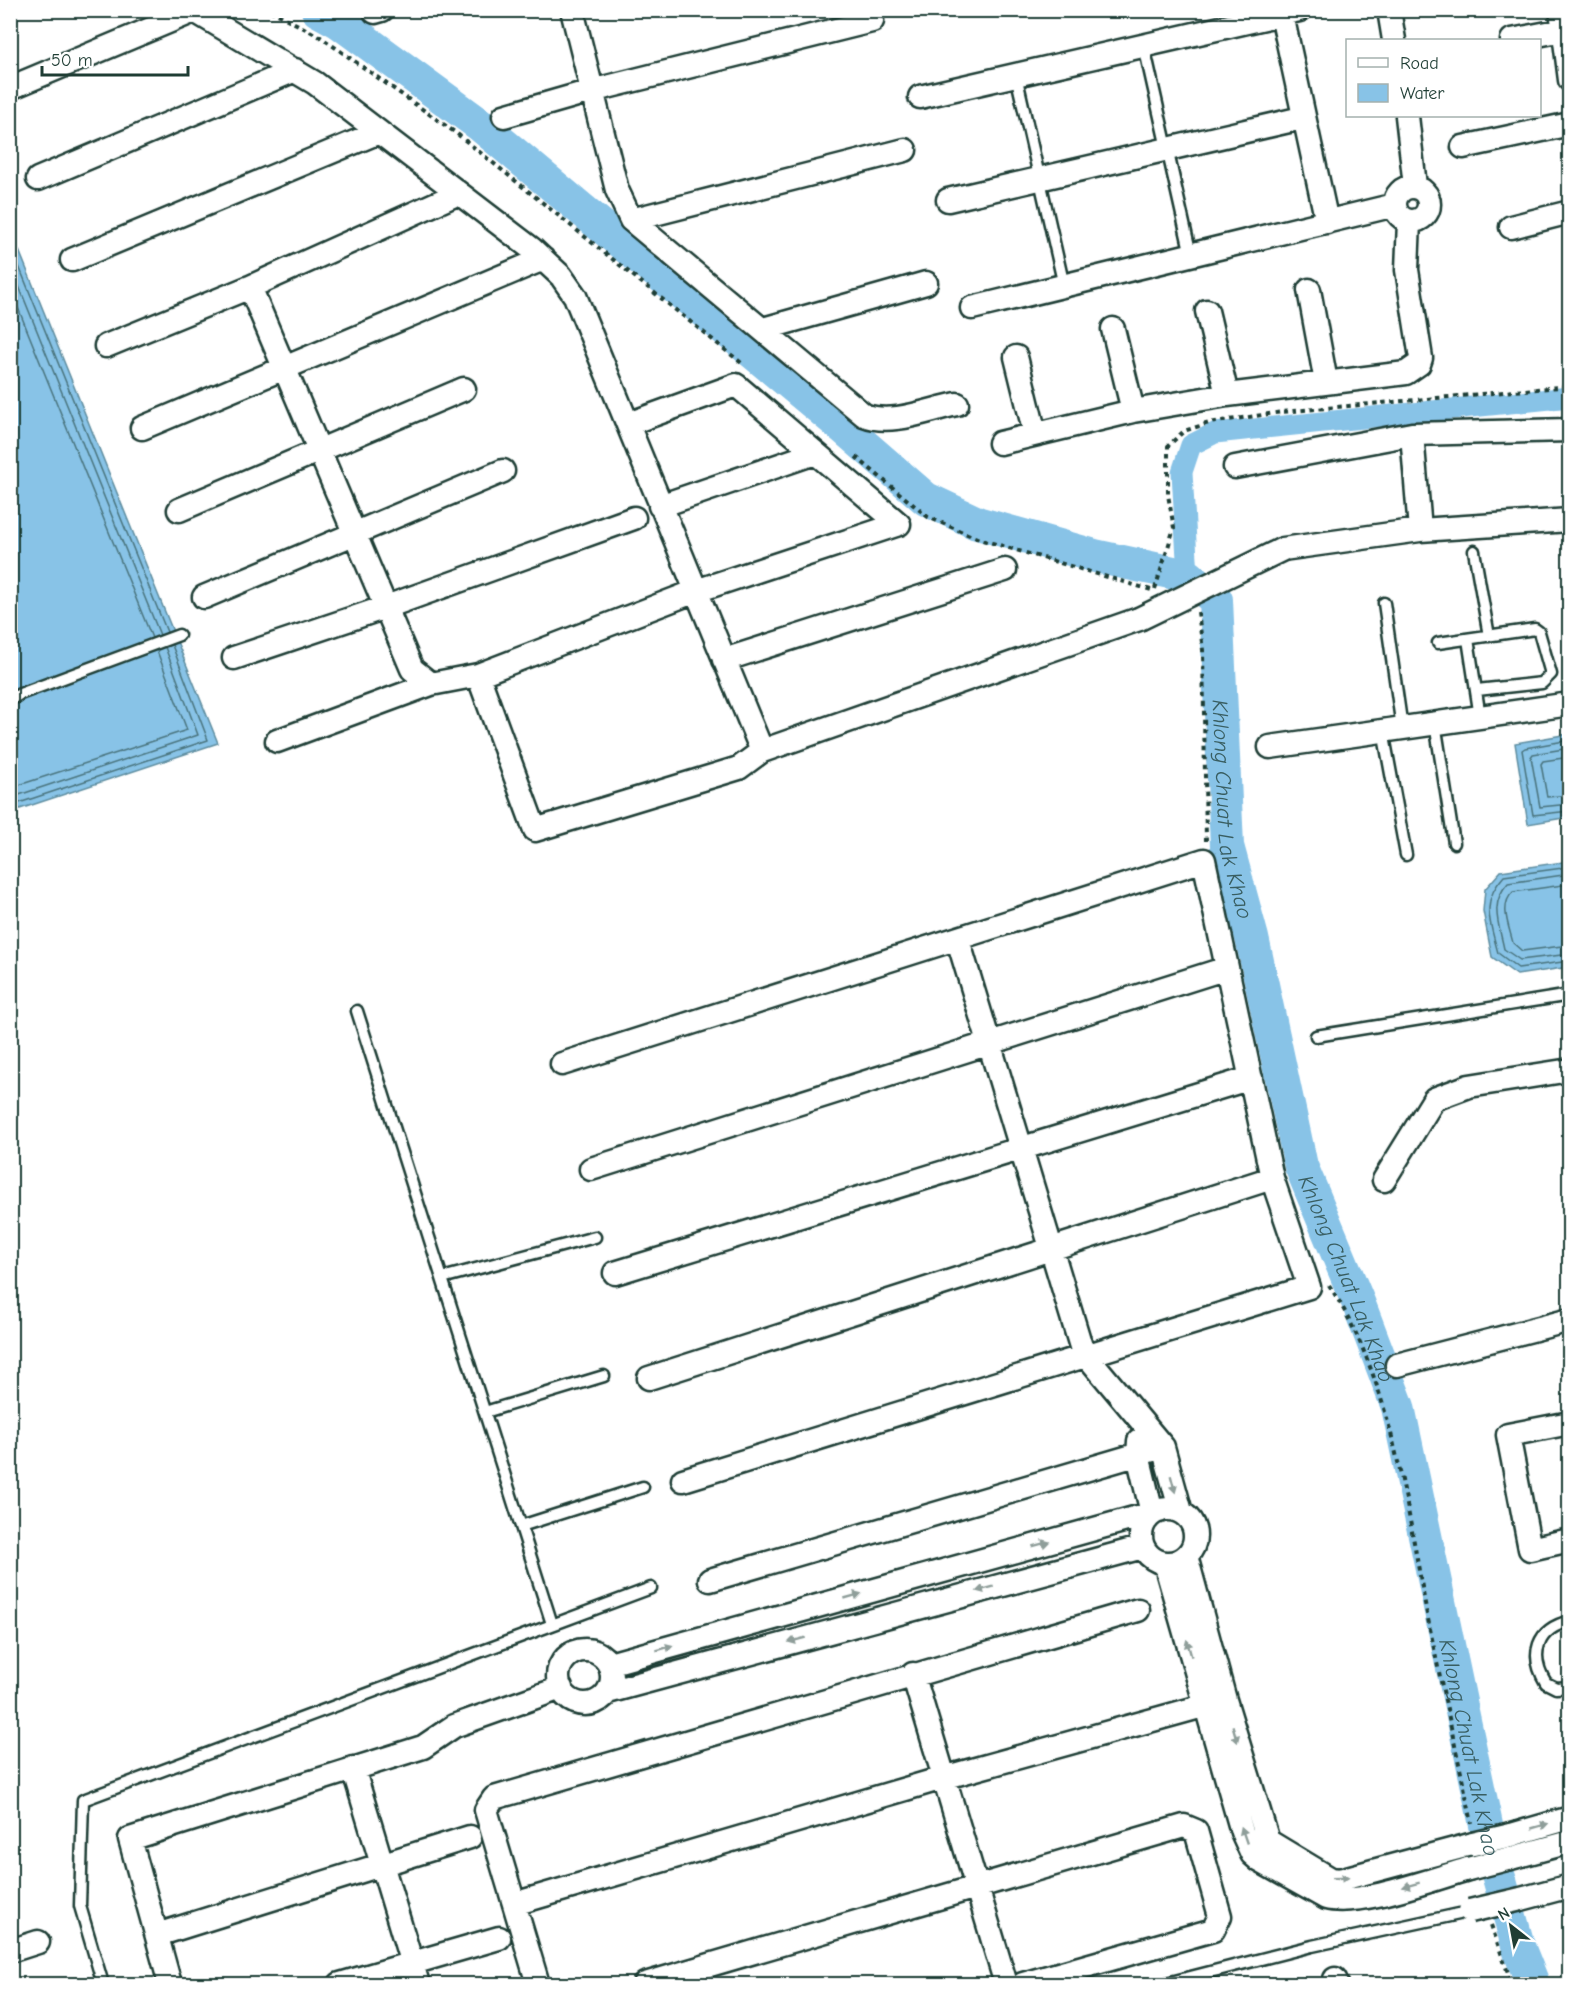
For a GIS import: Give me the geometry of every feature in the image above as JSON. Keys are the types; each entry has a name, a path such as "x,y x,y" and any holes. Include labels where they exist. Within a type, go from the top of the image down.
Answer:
{"street":[{"path":"573,10 617,190 631,220 864,414 874,419 888,419 957,404"},
{"path":"1389,10 1394,39"},
{"path":"10,88 194,11 295,70 543,259 561,276 575,296 762,751"},
{"path":"920,97 1287,12 1302,118 1327,222"},
{"path":"1514,39 1562,20 1569,80"},
{"path":"504,116 591,91 873,21"},
{"path":"38,179 295,70"},
{"path":"1407,117 1415,186"},
{"path":"948,200 1302,118"},
{"path":"1463,147 1569,124"},
{"path":"72,260 379,132"},
{"path":"631,220 905,150"},
{"path":"972,308 1327,222 1402,213 1424,217 1430,202 1423,189 1415,186 1401,190 1402,213 1407,270 1421,358 1419,364 1406,373 1227,394 1132,411 1000,442"},
{"path":"106,346 250,287 459,193"},
{"path":"1511,227 1569,212"},
{"path":"142,428 543,259"},
{"path":"763,329 926,283"},
{"path":"250,287 412,669 431,684"},
{"path":"1309,290 1326,382"},
{"path":"1207,311 1227,394"},
{"path":"1113,329 1132,411"},
{"path":"1016,357 1035,434"},
{"path":"278,741 431,684 478,675 696,591 899,524 736,385 627,424"},
{"path":"179,510 464,389"},
{"path":"1235,467 1412,434 1569,429"},
{"path":"1412,434 1420,530"},
{"path":"660,506 815,453"},
{"path":"204,597 356,535 503,471"},
{"path":"234,658 386,607 634,518"},
{"path":"478,675 535,830 740,768 762,751 1139,619 1283,549 1420,530 1569,520"},
{"path":"724,660 1005,570"},
{"path":"1270,747 1569,704"},
{"path":"562,1064 1204,860 1272,1178 1309,1287 683,1480"},
{"path":"958,940 1082,1350 1163,1447 1164,1512"},
{"path":"591,1169 1227,968"},
{"path":"1384,1180 1425,1110 1434,1099 1469,1086 1569,1070"},
{"path":"615,1274 1251,1078"},
{"path":"649,1378 1272,1178"},
{"path":"1397,1365 1569,1320"},
{"path":"1142,1421 1138,1455 1164,1512 1194,1529 1194,1544 1176,1559 1152,1558 1143,1547 1141,1532 1143,1525 1164,1512"},
{"path":"1569,1423 1508,1435 1530,1549 1569,1540"},
{"path":"710,1580 1163,1447"},
{"path":"609,1664 1164,1512"},
{"path":"608,1692 612,1678 609,1664 604,1658 591,1651 570,1655 561,1666 558,1681 561,1688 569,1699 583,1704 597,1701 608,1692 1143,1547"},
{"path":"1176,1559 1215,1703 1242,1832 1252,1854 1326,1898 1350,1900 1371,1885 1473,1844 1569,1818"},
{"path":"892,1585 898,1612"},
{"path":"538,1984 486,1810 494,1798 1138,1610"},
{"path":"913,1674 1006,1984"},
{"path":"170,1984 130,1839 423,1746 454,1726 561,1688"},
{"path":"514,1904 943,1778 1215,1703"},
{"path":"353,1768 414,1974"},
{"path":"645,1984 1184,1826 1196,1832 1220,1916 1213,1930 1023,1984"},
{"path":"157,1935 470,1837"},
{"path":"1371,1885 1468,1869 1569,1842"},
{"path":"1464,1913 1569,1886"},
{"path":"340,1984 414,1974 499,1938"},
{"path":"10,1951 38,1942"}],"lane":[{"path":"1144,46 1191,255"},
{"path":"1017,75 1064,286"},
{"path":"1474,550 1489,636"},
{"path":"1384,603 1392,729 1406,855"},
{"path":"1438,643 1535,629 1543,639 1551,674 1542,683 1477,690"},
{"path":"10,700 20,694 179,635"},
{"path":"1468,639 1480,717"},
{"path":"1435,723 1454,843"},
{"path":"1316,1036 1569,995"},
{"path":"357,1011 552,1624"},
{"path":"442,1278 595,1237"},
{"path":"485,1412 604,1376"},
{"path":"521,1526 643,1487"},
{"path":"103,1984 80,1906 83,1800 651,1588"},
{"path":"1569,1622 1542,1635 1537,1648 1540,1669 1546,1683 1556,1688 1569,1687"},
{"path":"1163,1984 1312,1946 1464,1913"}],"path":[{"path":"270,10 319,36 456,133 749,369"},
{"path":"848,451 928,517 979,539 1155,591"}],"water":[{"path":"10,228 218,743 11,812 10,812"},
{"path":"1569,734 1569,817 1528,824 1515,743"},
{"path":"1569,861 1569,967 1517,975 1492,957 1483,911 1485,889 1501,871"}],"waterway":[{"name":"Khlong Chuat Lak Khao","path":"318,10 338,21 479,124 926,499 977,523 1095,556 1188,576 1216,600 1227,846 1252,938 1301,1166 1358,1302 1398,1407 1491,1849 1519,1949 1533,1984"},
{"path":"1188,576 1182,472 1191,445 1215,433 1570,397"}]}
